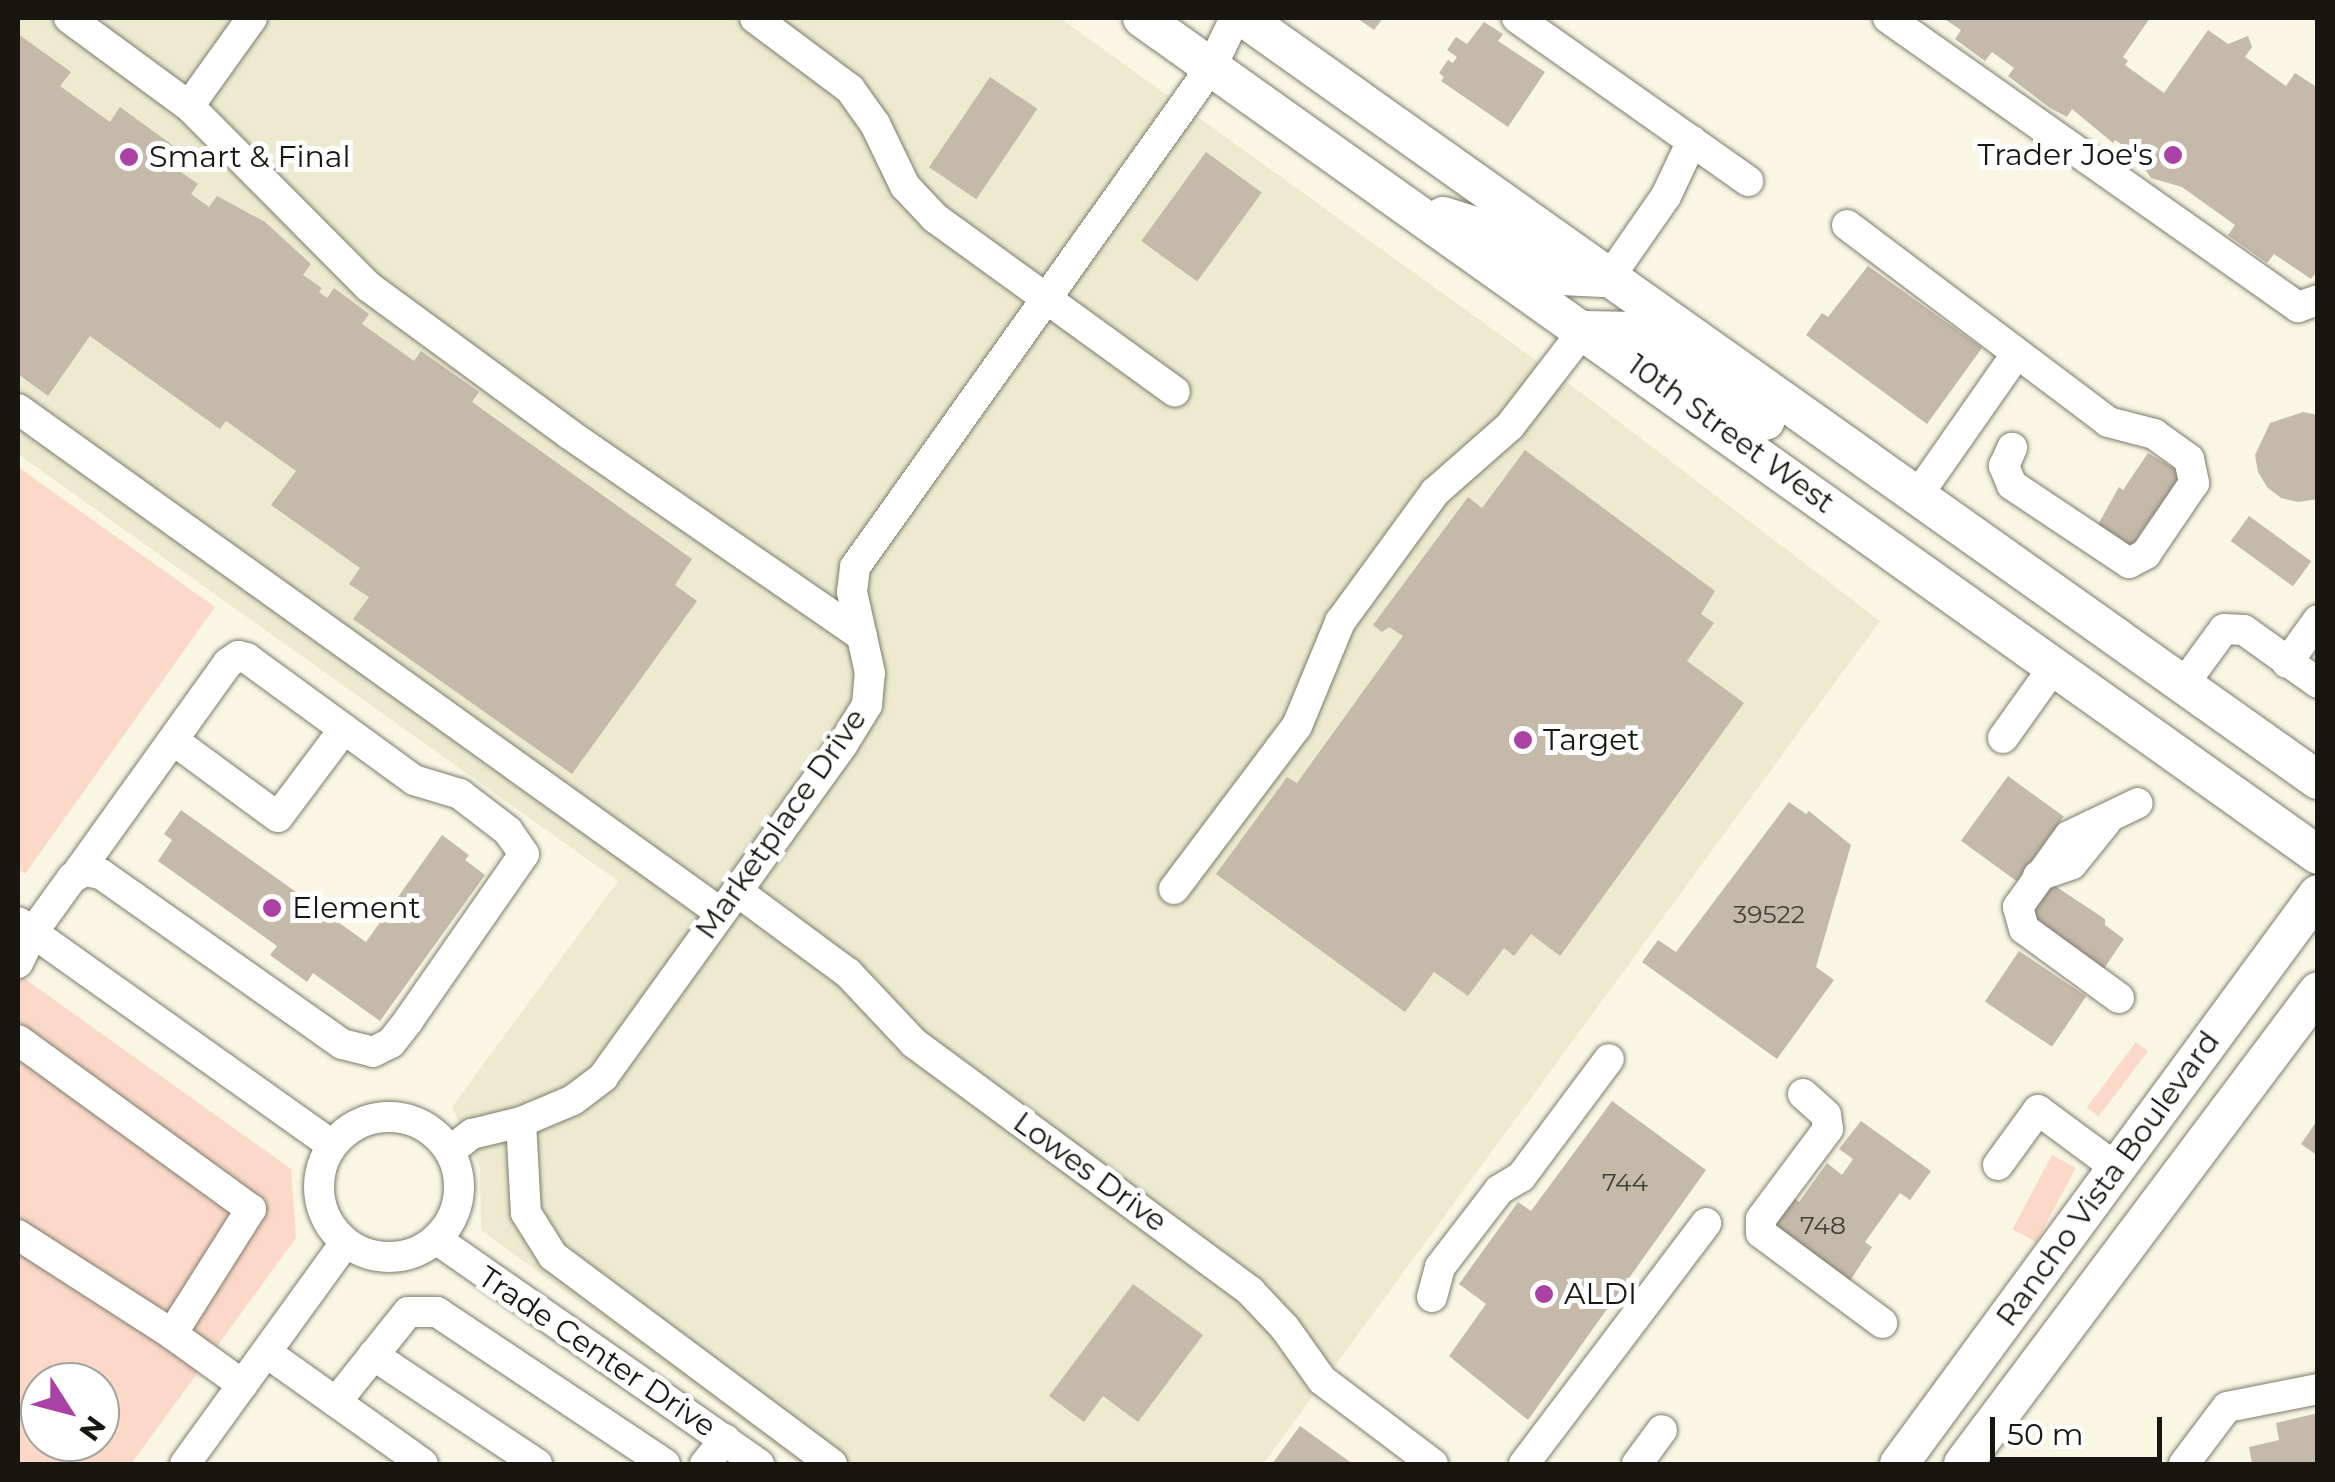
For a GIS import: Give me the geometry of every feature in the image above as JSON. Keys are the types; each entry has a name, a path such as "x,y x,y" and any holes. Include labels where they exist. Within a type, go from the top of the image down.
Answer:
{"main road":[{"name":"10th Street West","path":"1142,18 2318,854"},
{"name":"10th Street West","path":"1244,18 2318,780"},
{"path":"1408,204 1492,231 1562,276 1609,278"},
{"path":"1584,330 1638,332 1784,434 1882,472"},
{"name":"Rancho Vista Boulevard","path":"1899,1464 2318,894"},
{"name":"Rancho Vista Boulevard","path":"1968,1463 2318,991"}],"street":[{"path":"69,18 189,106 369,288 569,434 862,636"},
{"path":"189,106 252,18"},
{"path":"754,18 850,89 875,124 905,186 935,218 1176,392"},
{"name":"Marketplace Drive","path":"450,1151 472,1134 522,1122 573,1100 602,1077 867,705 870,672 852,592 855,567 1212,66 1236,18"},
{"path":"1517,18 1748,181"},
{"path":"1888,18 2298,307 2318,300"},
{"path":"1609,278 1666,196 1692,141"},
{"path":"1847,226 2108,422 2154,434 2190,459 2195,474 2190,491 2146,554 2129,563 2012,486 2004,466 2012,448"},
{"path":"1174,889 1288,739 1310,702 1340,622 1435,492 1510,426 1584,330"},
{"path":"1917,496 2017,353"},
{"name":"Lowes Drive","path":"18,409 729,902 848,973 914,1043 1250,1291 1285,1328 1322,1380 1433,1464"},
{"path":"2287,663 2318,620"},
{"path":"2183,685 2224,630 2244,630 2318,683"},
{"path":"18,963 25,927 78,872 228,662 238,656 247,658 425,786 460,794 508,830 524,854 391,1044 373,1052 342,1044 113,881 101,874 78,872"},
{"path":"2003,738 2054,666"},
{"path":"173,740 278,817 344,729"},
{"path":"2119,998 2024,929 2018,907 2069,836 2138,804"},
{"path":"25,927 332,1146"},
{"path":"18,1040 251,1209 172,1334"},
{"path":"1432,1296 1440,1267 1499,1190 1521,1177 1609,1060"},
{"path":"1803,1094 1826,1114 1828,1129 1761,1219 1761,1233 1882,1323"},
{"path":"1998,1165 2038,1110 2115,1167"},
{"path":"395,1116 419,1122 450,1151 458,1174 458,1199 450,1222 436,1239 416,1252 392,1258 367,1254 346,1243 324,1216 318,1192 321,1168 332,1146 360,1124 395,1116"},
{"path":"522,1122 526,1213 553,1256 832,1464"},
{"path":"1524,1464 1706,1223"},
{"path":"18,1235 172,1334 243,1386"},
{"name":"Trade Center Drive","path":"436,1239 759,1464"},
{"path":"185,1464 346,1243"},
{"path":"336,1402 408,1312 437,1312 665,1464"},
{"path":"266,1354 423,1464"},
{"path":"374,1355 537,1464"},
{"path":"2184,1464 2227,1407 2318,1390"},
{"path":"1637,1464 1667,1434 1652,1464"},
{"path":"705,1464 725,1439"}],"shaded area":[{"path":"18,18 1060,18 1584,395 1880,621 1263,1464 800,1464 481,1230 480,1168 452,1107 618,881 18,454"},
{"path":"18,467 215,607 25,874 18,869"},
{"path":"18,974 291,1169 296,1238 131,1464 18,1464"},
{"path":"2136,1042 2148,1051 2099,1117 2087,1107"},
{"path":"2052,1155 2076,1168 2036,1242 2013,1229"}],"building":[{"path":"1357,18 1383,18 1374,30"},
{"path":"1943,18 2150,18 2123,57 2128,61 2125,65 2164,93 2208,30 2228,44 2248,36 2252,47 2245,57 2286,86 2295,73 2318,88 2318,270 2311,279 2274,254 2267,263 2228,235 2235,225 2182,187 2151,178 2133,152 2115,140 2113,143 2072,109 2067,117 2050,108 2008,76 2014,68 1992,52 1985,61 1955,39 1961,30"},
{"path":"1484,22 1503,34 1498,41 1545,72 1508,127 1441,81 1444,77 1439,73 1448,60 1453,63 1457,57 1447,50 1456,37 1467,44"},
{"path":"18,34 71,72 60,86 110,122 120,107 175,147 165,161 198,184 191,194 209,207 217,196 265,222 311,264 303,275 322,288 319,292 327,298 334,288 369,314 362,324 414,361 421,351 479,392 472,402 692,559 675,585 697,601 572,774 353,619 369,597 349,584 360,568 271,505 296,471 226,421 220,429 90,336 48,396 18,374"},
{"path":"990,77 1037,109 976,199 929,167"},
{"path":"1206,152 1262,193 1197,282 1141,241"},
{"path":"1868,266 1982,348 1927,424 1806,335 1822,313 1828,317"},
{"path":"2303,412 2318,415 2318,499 2298,502 2281,498 2267,487 2258,472 2255,455 2270,423"},
{"name":"Target","path":"1525,450 1715,591 1701,614 1714,623 1687,661 1744,703 1560,956 1531,934 1514,956 1504,948 1468,996 1434,972 1405,1012 1216,874 1287,777 1297,783 1403,636 1389,627 1382,632 1373,625 1468,497 1482,508"},
{"path":"2148,453 2182,473 2157,520 2152,516 2129,551 2096,528 2119,487 2123,490"},
{"path":"2249,516 2311,561 2293,586 2231,541"},
{"path":"2008,776 2064,817 2017,881 1961,841"},
{"path":"1789,802 1806,814 1809,811 1851,845 1816,967 1834,980 1777,1059 1642,962 1658,940 1676,952"},
{"name":"Element","path":"181,810 366,942 442,835 469,855 465,860 485,875 380,1021 313,973 307,982 270,955 277,946 158,861 172,840 164,834"},
{"path":"2049,882 2105,919 2105,925 2124,939 2103,970 2030,914"},
{"path":"2019,951 2086,996 2052,1047 1985,1002"},
{"name":"ALDI","path":"1612,1101 1706,1170 1528,1420 1449,1356 1486,1304 1459,1284 1518,1202 1531,1211"},
{"path":"2318,1119 2318,1156 2301,1144"},
{"path":"1861,1121 1931,1171 1910,1200 1900,1193 1865,1242 1872,1247 1844,1290 1771,1234 1790,1195 1799,1202 1827,1163 1842,1175 1853,1159 1839,1149"},
{"path":"1133,1284 1203,1335 1138,1422 1103,1396 1084,1422 1049,1396"},
{"path":"2318,1413 2318,1464 2252,1464 2249,1447 2279,1440 2276,1423"},
{"path":"1300,1426 1353,1464 1272,1464"}],"place":[{"name":"Trader Joe's","path":"2173,155"},
{"name":"Smart & Final","path":"129,157"},
{"name":"Target","path":"1523,740"},
{"name":"Element","path":"272,908"},
{"name":"ALDI","path":"1544,1294"}]}
